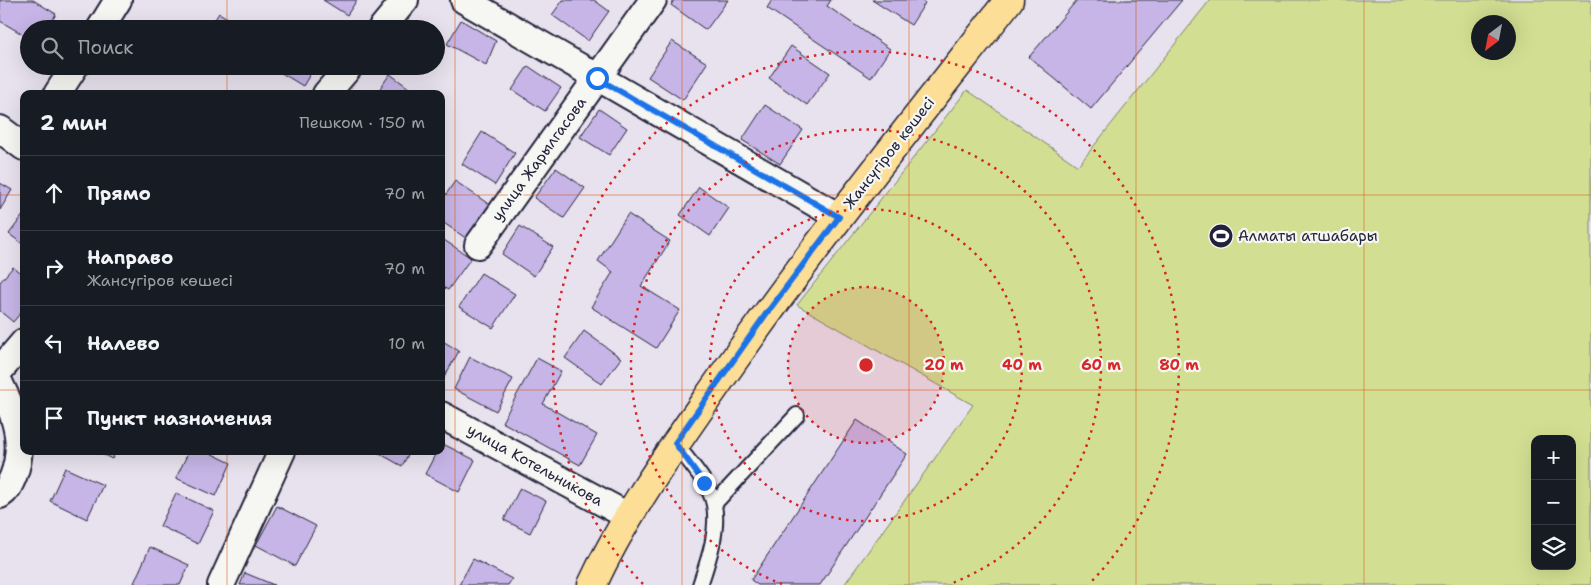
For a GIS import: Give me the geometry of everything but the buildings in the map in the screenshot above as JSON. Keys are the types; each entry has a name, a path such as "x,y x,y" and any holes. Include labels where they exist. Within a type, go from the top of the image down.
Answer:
{"main road":[{"name":"Жансүгіров көшесі","path":"592,585 628,516 675,443 766,314 839,217 1009,0"}],"street":[{"path":"106,20 118,0"},
{"path":"388,20 405,0"},
{"path":"464,0 839,217"},
{"name":"улица Жарылгасова","path":"478,245 653,0"},
{"path":"60,90 69,75"},
{"path":"329,90 342,75"},
{"path":"0,129 20,144"},
{"path":"0,370 20,347"},
{"path":"0,384 11,406 18,437 20,460 7,491 0,495"},
{"name":"улица Котельникова","path":"445,417 628,516"},
{"path":"221,585 280,455"}],"lane":[{"path":"714,504 797,415"},
{"path":"675,443 704,483 714,504 715,529 700,585"}],"green space":[{"name":"Алматы атшабары","path":"1210,0 1591,0 1591,585 844,585 973,405 797,305 967,90 1078,166"}],"place":[{"name":"Алматы атшабары","path":"1221,236"}],"route":[{"path":"597,78 839,217 766,314 675,443 704,483"}]}
